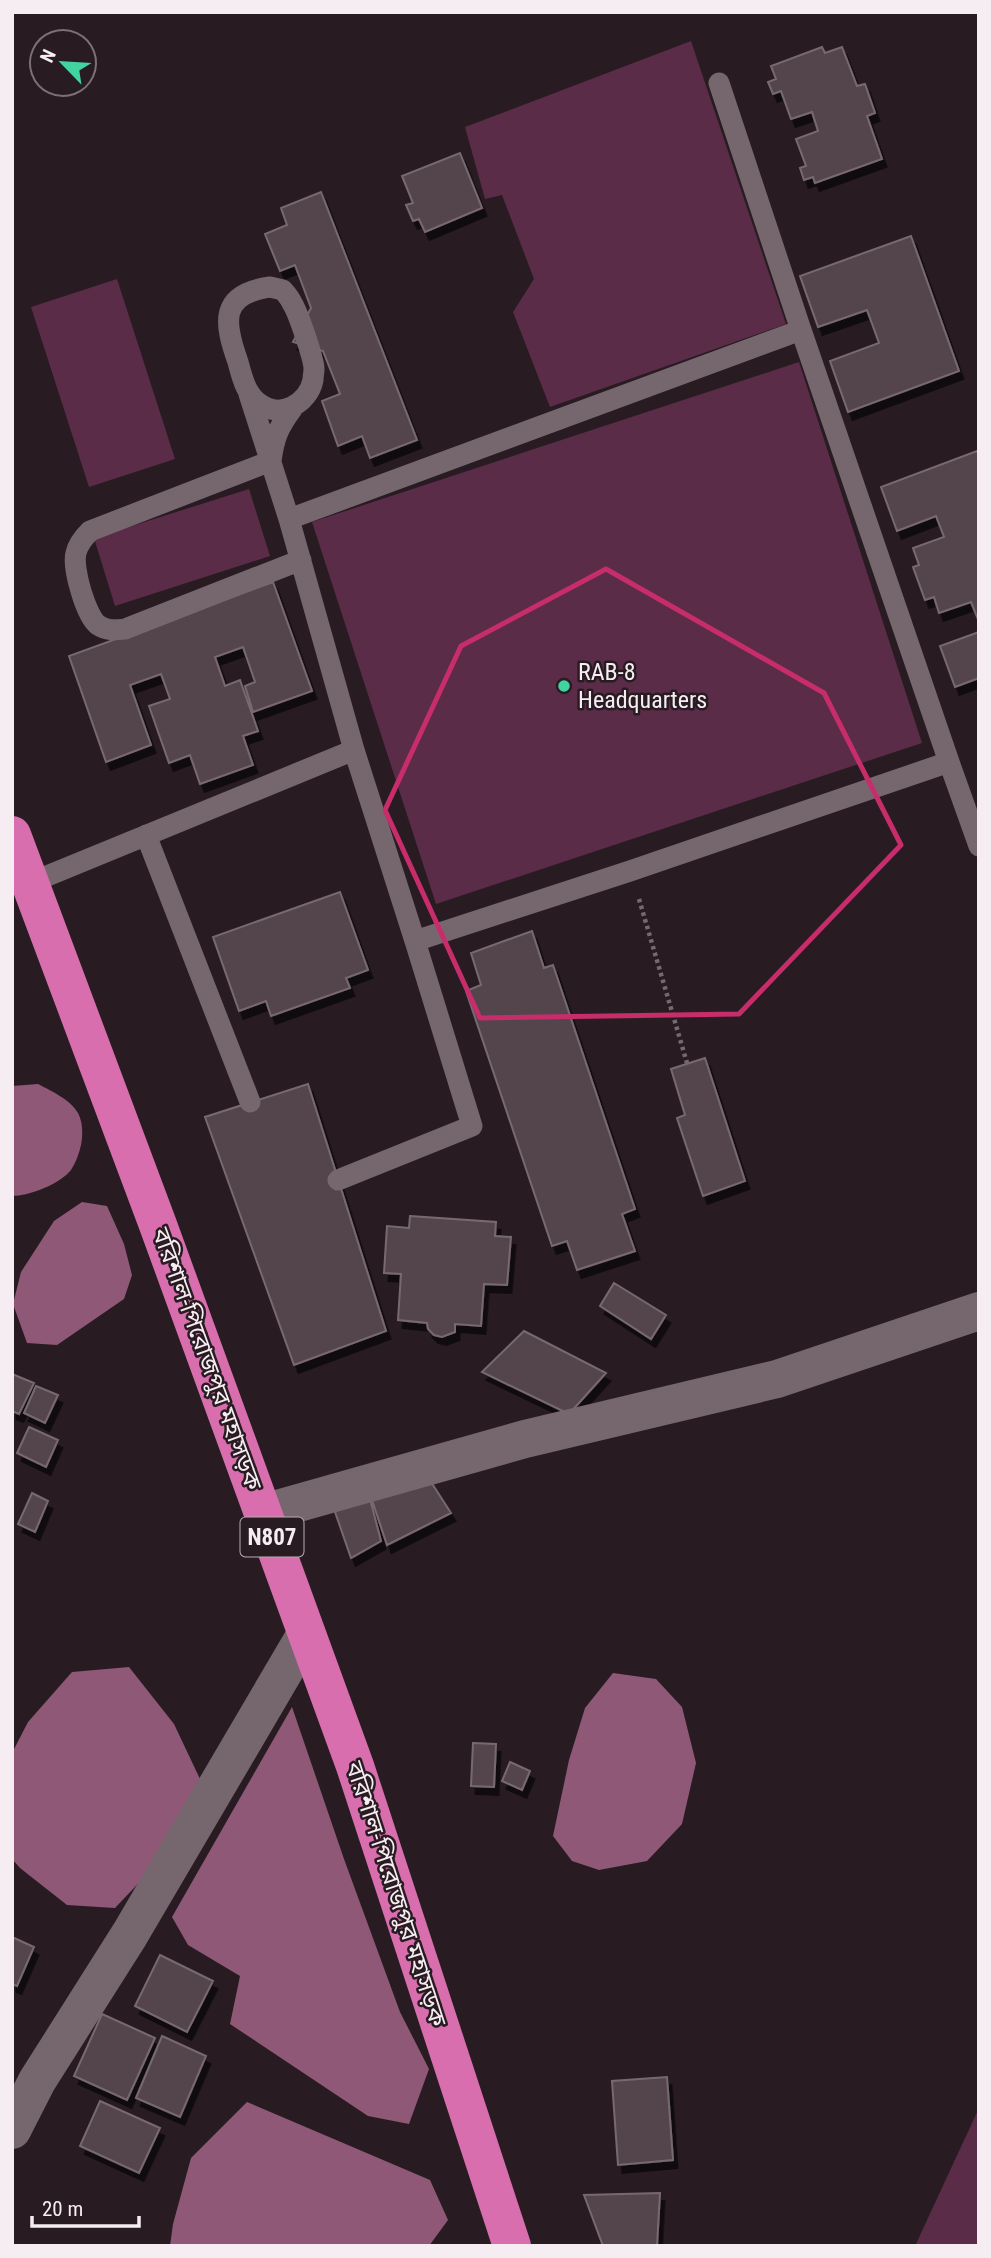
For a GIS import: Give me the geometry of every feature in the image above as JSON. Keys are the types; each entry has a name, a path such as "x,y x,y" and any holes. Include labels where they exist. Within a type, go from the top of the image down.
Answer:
{"highway":[{"name":"বরিশাল-পিরোজপুর মহাসড়ক","path":"19,864 159,1224 355,1766 512,2246"}],"street":[{"path":"263,1513 526,1439 777,1379 979,1311"},
{"path":"12,2130 37,2081 137,1922 306,1634"}],"lane":[{"path":"719,83 800,330 979,845"},
{"path":"271,461 273,440 278,428 312,386 314,369 293,304 283,290 270,287 255,289 242,295 232,306 227,323 232,344 289,519 354,750 472,1126 338,1180"},
{"path":"289,519 800,330"},
{"path":"249,393 260,405 277,411 292,409"},
{"path":"271,461 90,531 80,540 74,569 91,618 99,626 111,631 125,629 301,561"},
{"path":"19,864 146,835 354,750"},
{"path":"415,941 949,762"},
{"path":"146,835 250,1102"}],"path":[{"path":"630,871 687,1063"}],"highlighted area":[{"path":"606,569 824,693 901,845 739,1014 480,1018 385,810 461,646"}],"shaded area":[{"path":"691,41 786,324 550,407 513,312 534,279 502,195 485,199 465,127"},
{"path":"117,279 175,459 89,487 31,307"},
{"path":"799,362 922,743 436,904 312,522"},
{"path":"249,489 270,556 115,606 94,538"},
{"path":"38,1084 75,1108 82,1124 81,1145 71,1170 60,1180 35,1191 12,1196 12,1086"},
{"path":"82,1202 107,1206 124,1244 132,1275 124,1299 57,1345 27,1343 13,1304 21,1272 54,1221"},
{"path":"129,1667 174,1724 200,1779 169,1851 115,1908 67,1905 12,1859 12,1753 28,1722 72,1672"},
{"path":"613,1673 656,1679 682,1707 696,1763 682,1824 647,1861 599,1870 572,1861 553,1836 569,1760 585,1708"},
{"path":"292,1707 400,2012 429,2069 409,2124 368,2116 230,2024 240,1976 188,1945 172,1917"},
{"path":"247,2102 430,2180 448,2220 429,2246 170,2246 173,2224 191,2158"},
{"path":"979,2108 979,2246 915,2246"}],"building":[{"path":"822,47 825,53 842,47 857,86 865,84 875,113 867,116 882,159 815,183 813,177 804,180 800,168 806,166 796,139 818,131 812,112 791,119 781,91 773,94 768,82 776,79 771,66"},
{"path":"460,153 482,208 425,232 419,219 413,221 406,205 413,203 402,176"},
{"path":"321,192 417,440 370,458 362,436 338,446 322,401 340,394 323,351 293,342 311,308 295,265 280,271 265,234 287,225 281,208"},
{"path":"911,236 959,371 848,412 830,361 879,343 867,310 818,327 800,276"},
{"path":"977,451 979,622 971,602 939,613 934,597 925,600 913,567 919,565 913,548 944,537 936,516 897,531 881,487"},
{"path":"273,582 312,691 253,712 245,686 255,682 243,647 215,657 225,686 240,680 258,731 243,736 253,765 200,784 190,755 169,763 149,706 170,699 161,674 130,685 151,745 106,762 69,656"},
{"path":"979,632 979,678 955,687 940,646"},
{"path":"340,892 368,970 346,978 350,988 271,1016 266,1001 239,1011 213,937"},
{"path":"532,931 544,968 553,965 635,1209 622,1214 635,1251 577,1270 567,1241 552,1246 466,991 481,985 471,953"},
{"path":"705,1058 745,1181 703,1196 677,1118 685,1115 671,1069"},
{"path":"308,1084 386,1331 294,1365 205,1117"},
{"path":"410,1216 496,1222 495,1236 511,1237 507,1285 484,1284 481,1326 455,1324 455,1332 442,1337 434,1335 428,1329 427,1323 398,1320 401,1274 384,1273 387,1226 409,1228"},
{"path":"614,1283 666,1315 651,1339 600,1306"},
{"path":"524,1331 606,1373 569,1414 482,1372"},
{"path":"12,1374 34,1383 19,1414 12,1411"},
{"path":"36,1386 58,1395 45,1423 24,1413"},
{"path":"29,1427 58,1440 46,1467 17,1453"},
{"path":"431,1482 451,1513 387,1545 369,1491"},
{"path":"32,1493 48,1501 35,1532 18,1524"},
{"path":"369,1495 381,1541 351,1558 334,1509"},
{"path":"473,1743 496,1744 494,1787 471,1786"},
{"path":"510,1762 530,1771 522,1790 502,1781"},
{"path":"12,1937 34,1947 17,1986 12,1984"},
{"path":"160,1955 213,1981 187,2032 135,2006"},
{"path":"102,2014 155,2038 127,2100 74,2076"},
{"path":"162,2036 206,2056 180,2117 136,2098"},
{"path":"667,2077 673,2160 618,2165 612,2081"},
{"path":"100,2101 160,2128 139,2173 80,2146"},
{"path":"660,2193 657,2246 603,2246 584,2195"}],"place":[{"name":"RAB-8 Headquarters","path":"564,686"}]}
